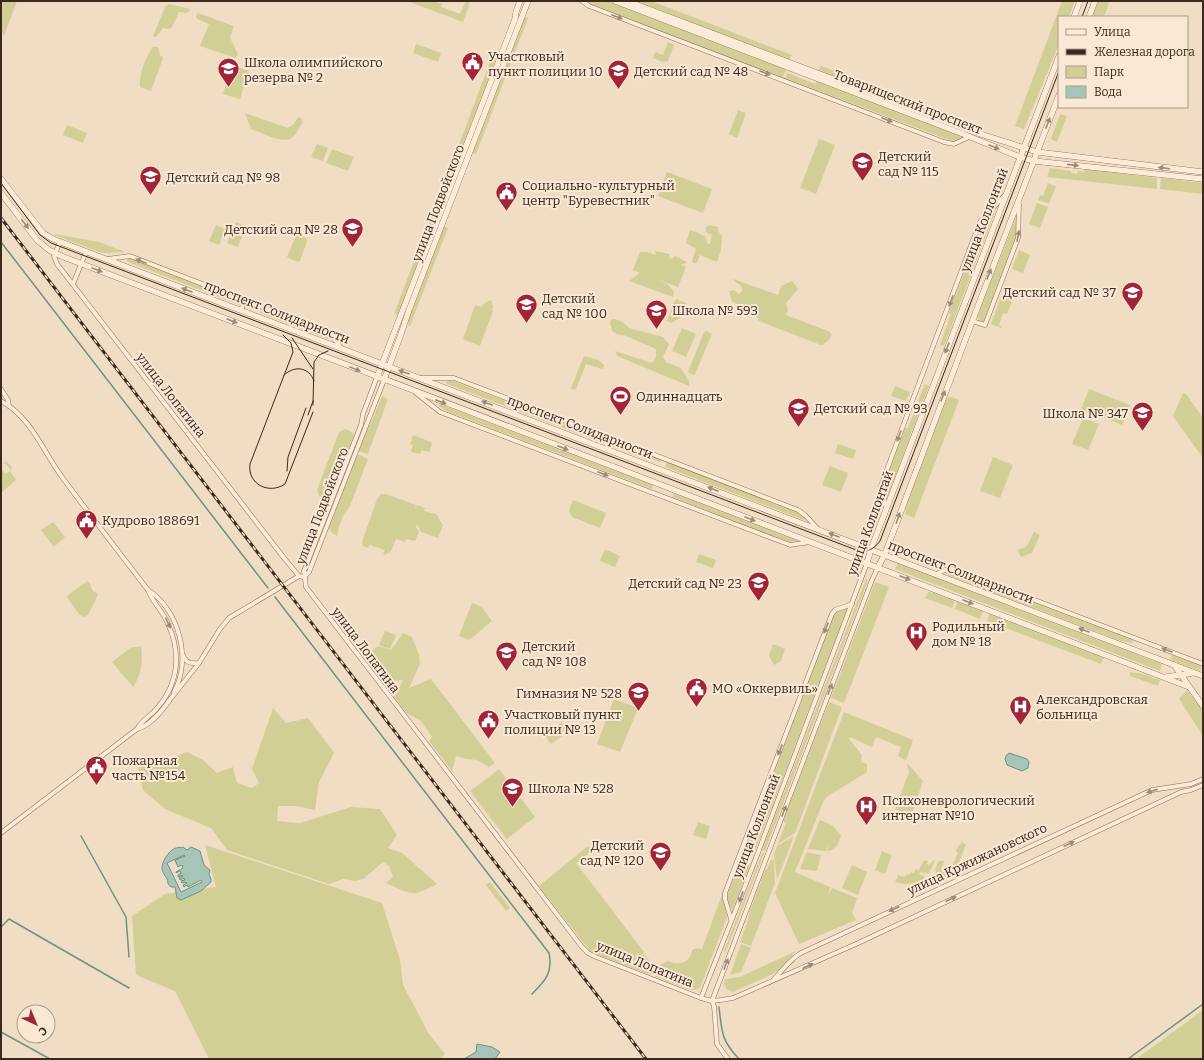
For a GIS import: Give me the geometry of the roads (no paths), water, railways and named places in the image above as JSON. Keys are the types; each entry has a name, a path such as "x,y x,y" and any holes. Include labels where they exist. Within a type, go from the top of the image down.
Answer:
{"main road":[{"name":"улица Подвойского","path":"377,377 515,20 520,1"},
{"name":"улица Подвойского","path":"384,380 411,303 528,1"},
{"name":"Товарищеский проспект","path":"615,1 1020,157 1034,161 1203,179"},
{"name":"Товарищеский проспект","path":"627,1 965,129 1037,152 1203,172"},
{"path":"1074,16 1080,1"},
{"path":"1089,16 1095,1"},
{"name":"улица Коллонтай","path":"867,563 871,549 1058,59"},
{"name":"улица Коллонтай","path":"878,567 885,554 972,321 1058,98"},
{"name":"проспект Солидарности","path":"1,179 43,233 60,242 1203,676"},
{"name":"проспект Солидарности","path":"1,193 43,246 82,264 1189,687"},
{"path":"1174,664 1203,706"},
{"path":"1164,678 1193,672"}],"street":[{"path":"582,1 589,6 944,142 954,144 969,137"},
{"path":"886,510 881,490 882,482 980,222 1006,194"},
{"path":"972,321 985,325 1018,238 1019,201"},
{"path":"56,253 60,242"},
{"path":"73,284 86,252"},
{"name":"улица Лопатина","path":"56,253 54,260 299,576"},
{"path":"106,259 130,256 330,333 341,348"},
{"path":"241,310 245,300"},
{"name":"улица Подвойского","path":"304,577 304,570 361,425 363,414 377,377"},
{"path":"420,378 454,378 798,510 818,529"},
{"name":"улица Подвойского","path":"304,577 309,572 384,380"},
{"path":"1,389 8,400 9,406"},
{"path":"414,392 440,412 777,541 790,545 812,542"},
{"path":"1,402 21,415 61,476 148,590 154,594 173,619 179,635 184,658 190,663 199,663"},
{"name":"улица Коллонтай","path":"701,998 751,871 867,563"},
{"name":"улица Коллонтай","path":"712,1001 829,691 878,567"},
{"path":"936,574 945,570 953,569 1203,664"},
{"path":"137,729 143,728 168,702 199,663 220,629 229,618 299,576 304,577"},
{"name":"улица Лопатина","path":"304,577 306,586 312,596 582,947 588,953 596,957 712,1001"},
{"path":"1,833 137,729 163,701 172,683 176,666 176,651 170,629 164,615 150,598 148,590"},
{"path":"731,919 725,899 725,893 810,669 833,612 852,604"},
{"path":"168,702 180,675 182,651"},
{"name":"улица Кржижановского","path":"772,980 796,956 852,928 1137,796 1152,790 1191,784 1203,779"},
{"name":"улица Кржижановского","path":"712,1001 732,998 772,980 788,975 1174,796 1203,785"},
{"path":"1172,787 1175,791 1174,796"},
{"path":"785,968 788,975"},
{"path":"712,1001 714,1006 719,1048 728,1059"}],"water":[{"path":"1009,753 1027,759 1029,762 1028,768 1022,771 1007,765 1005,759"},
{"path":"183,847 187,850 191,847 200,851 204,865 210,870 209,874 211,882 201,891 181,900 177,898 175,887 171,887 168,884 168,880 162,869 162,865 170,851","holes":["184,855 185,856 175,860 178,867 182,865 183,868 176,873 180,871 181,873 178,877 183,876 179,878 180,880 184,878 185,880 181,881 182,883 187,883 183,885 184,887 187,885 188,887 201,880 202,882 181,892 167,863"]},
{"path":"477,1044 492,1047 500,1052 495,1059 464,1059 476,1052"}],"waterway":[{"path":"1,242 268,588"},
{"path":"275,597 549,953 550,966 547,976 532,994"},
{"path":"81,836 126,917 129,957"},
{"path":"1,927 9,919 129,988"},
{"path":"1128,1059 1203,1004"},
{"path":"719,1007 723,1035 739,1059"},
{"path":"1,1032 50,1059"}],"tram line":[{"path":"1082,16 1088,1"},
{"path":"1,183 40,235 51,243 851,548 863,551 874,547 880,541 1058,74"},
{"path":"283,335 291,343 293,352 250,464 252,477 260,486 272,488 285,484 313,412"},
{"path":"292,338 313,369"},
{"path":"313,405 314,362 319,355 328,351"},
{"path":"284,375 293,370 301,369 309,373 314,381"},
{"path":"308,415 313,401"},
{"path":"287,471 288,457 306,408"}],"railway":[{"path":"1,218 646,1059"}],"place":[{"name":"Участковый пункт полиции 10","path":"472,82"},
{"name":"Школа олимпийского резерва № 2","path":"229,88"},
{"name":"Детский сад № 48","path":"619,90"},
{"name":"Детский сад № 115","path":"863,182"},
{"name":"Детский сад № 98","path":"151,196"},
{"name":"Социально-культурный центр \"Буревестник\"","path":"507,212"},
{"name":"Детский сад № 28","path":"353,248"},
{"name":"Детский сад № 37","path":"1132,312"},
{"name":"Детский сад № 100","path":"527,324"},
{"name":"Школа № 593","path":"656,330"},
{"name":"Одиннадцать","path":"621,416"},
{"name":"Детский сад № 93","path":"799,428"},
{"name":"Школа № 347","path":"1143,432"},
{"name":"Кудрово 188691","path":"87,540"},
{"name":"Детский сад № 23","path":"758,602"},
{"name":"Родильный дом № 18","path":"917,652"},
{"name":"Детский сад № 108","path":"507,672"},
{"name":"МО «Оккервиль»","path":"697,708"},
{"name":"Гимназия № 528","path":"638,712"},
{"name":"Александровская больница","path":"1021,726"},
{"name":"Участковый пункт полиции № 13","path":"489,740"},
{"name":"Пожарная часть №154","path":"96,786"},
{"name":"Школа № 528","path":"513,808"},
{"name":"Психоневрологический интернат №10","path":"866,826"},
{"name":"Детский сад № 120","path":"660,872"}]}
